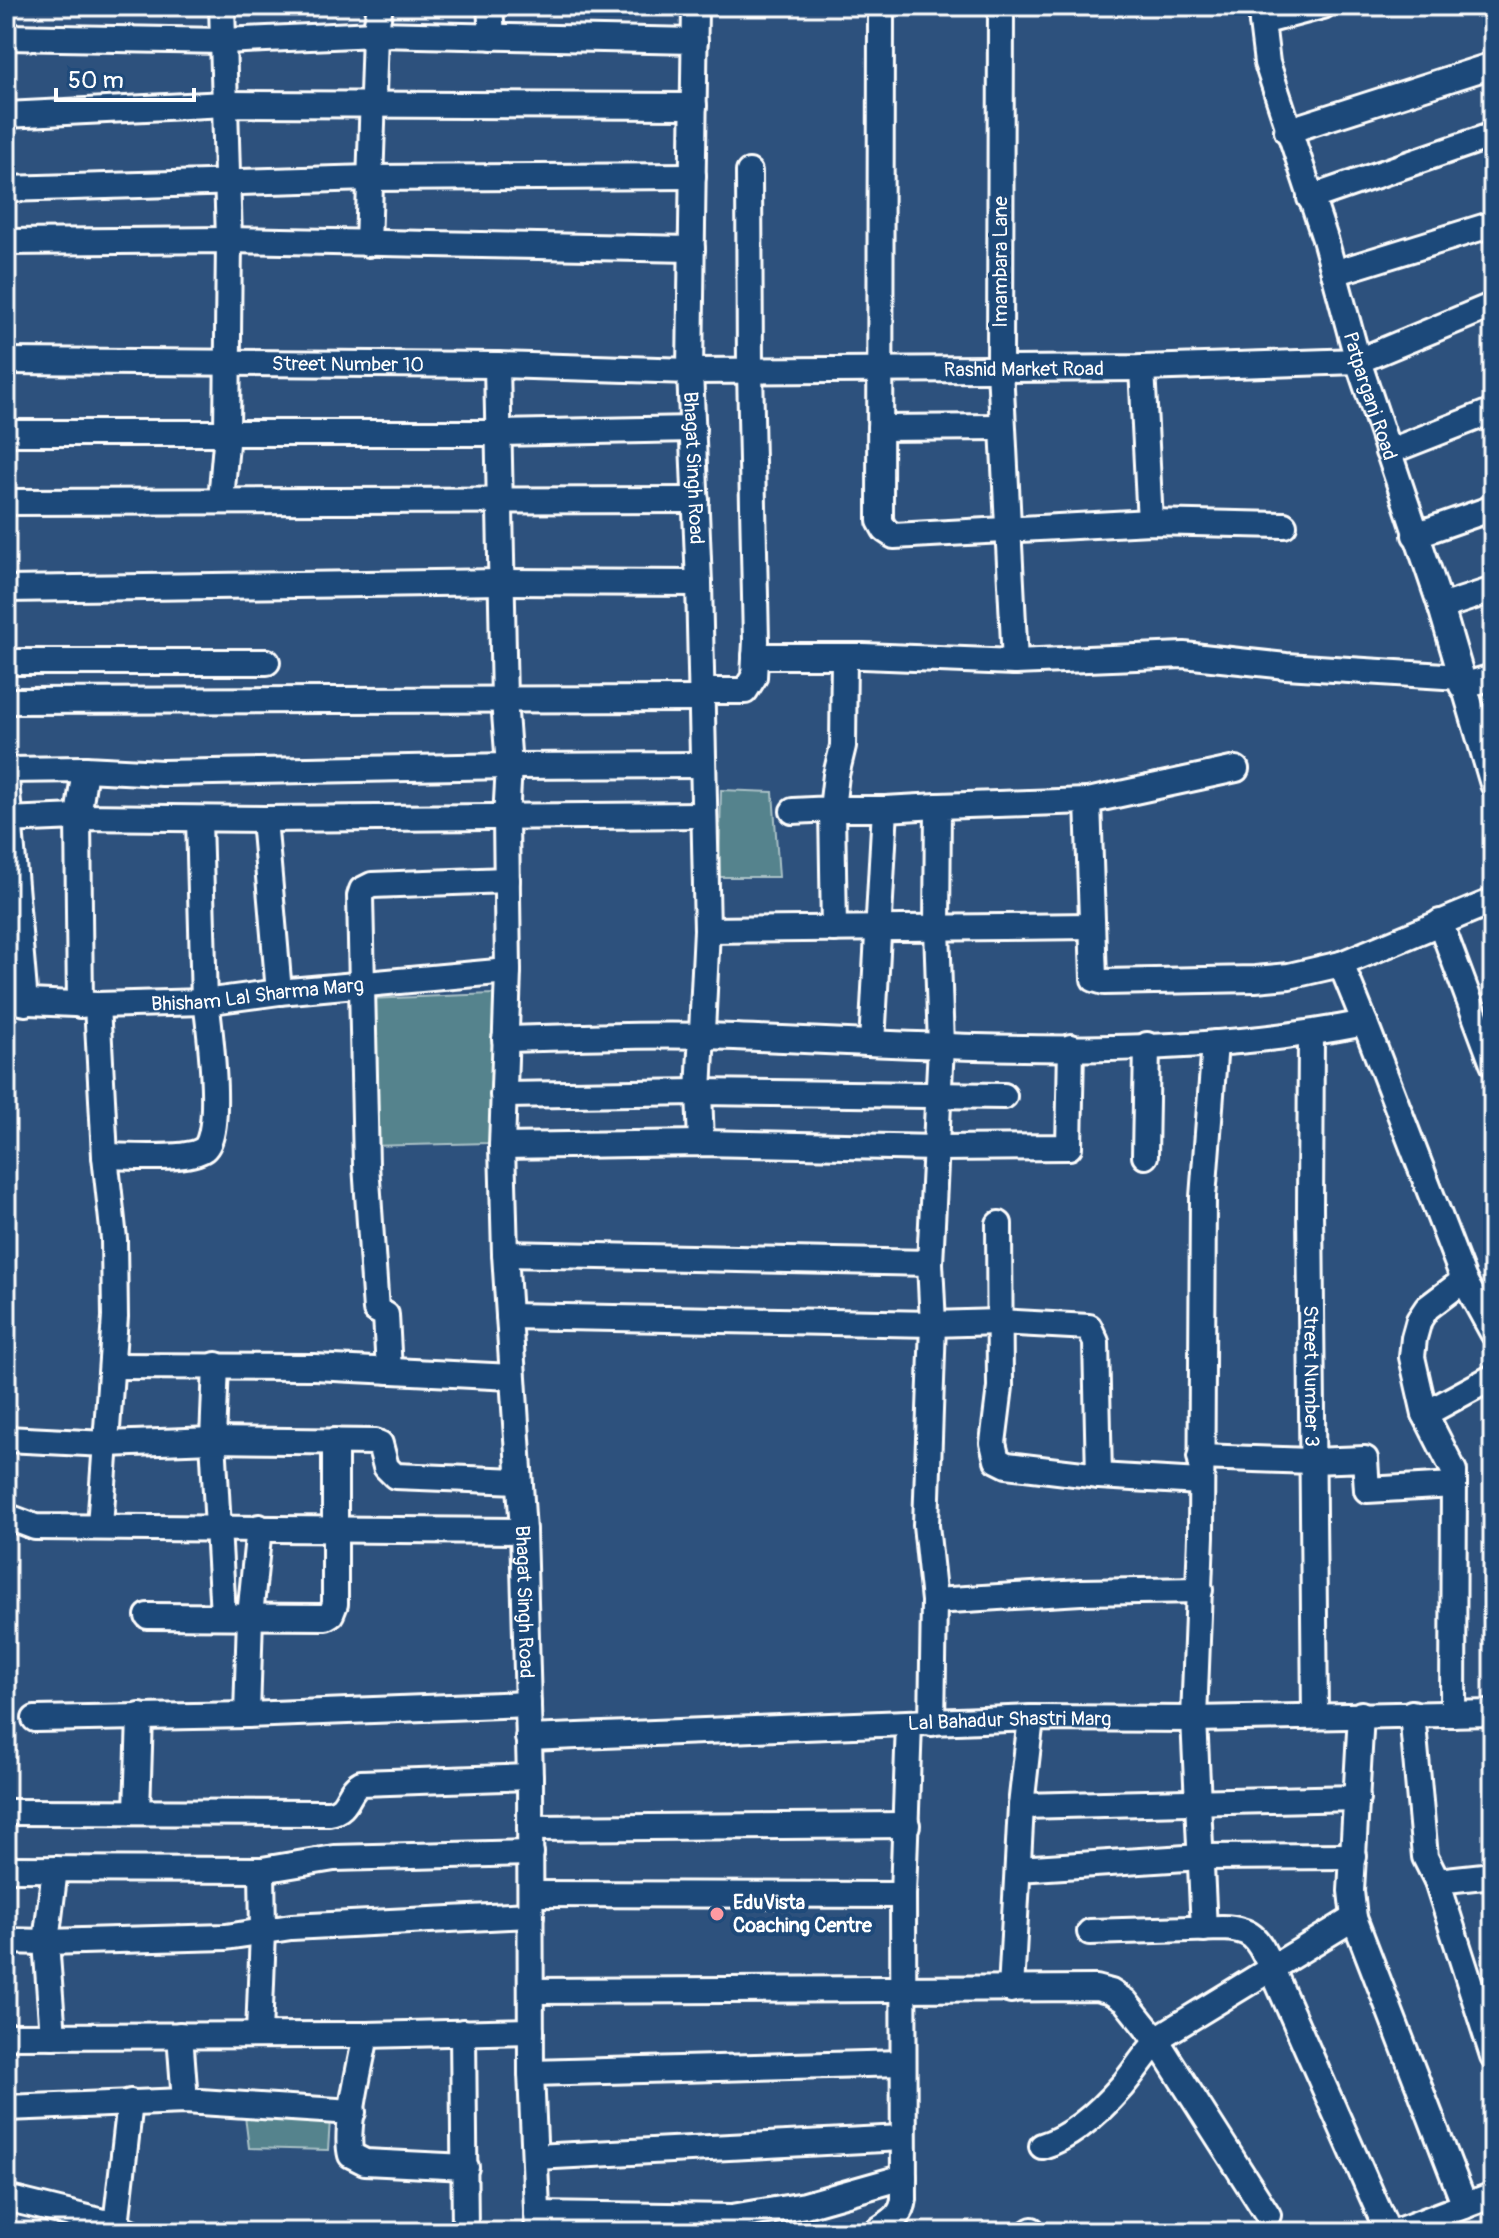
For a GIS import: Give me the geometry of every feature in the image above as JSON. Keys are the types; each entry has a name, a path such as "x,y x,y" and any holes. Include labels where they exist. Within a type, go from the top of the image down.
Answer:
{"street":[{"path":"221,500 227,432 229,240 222,6"},
{"path":"368,244 375,34 380,6"},
{"path":"490,6 492,37"},
{"name":"Bhagat Singh Road","path":"695,6 690,371 699,583 707,930 699,1092 701,1143"},
{"path":"881,6 880,521 888,533 894,536 1150,522 1284,525"},
{"name":"Imambara Lane","path":"1001,6 1000,369 1015,662"},
{"path":"1263,14 1323,6"},
{"name":"Patparganj Road","path":"1263,14 1267,63 1287,131 1334,273 1358,361 1441,607 1493,784"},
{"path":"6,37 224,41 375,34 695,41"},
{"path":"1287,131 1493,65"},
{"path":"6,115 226,104 694,106"},
{"path":"1310,198 1493,135"},
{"path":"6,701 504,700 745,691 754,677 755,656 749,172"},
{"path":"6,189 370,178 693,176"},
{"path":"1334,273 1493,224"},
{"path":"6,242 229,240 692,249"},
{"path":"1358,361 1493,305"},
{"name":"Street Number 10","path":"6,361 497,365 690,371"},
{"name":"Rashid Market Road","path":"690,371 1142,368 1358,361"},
{"name":"Bhagat Singh Road","path":"497,365 504,700 509,766 506,818 508,971 502,1146 505,1254 523,1531 530,1777 531,2073 537,2223"},
{"path":"1142,368 1150,522"},
{"path":"1388,452 1493,411"},
{"path":"880,428 1002,427"},
{"path":"6,433 498,433 693,429"},
{"path":"6,502 696,500"},
{"path":"1415,535 1493,508"},
{"path":"6,589 502,582 699,583"},
{"path":"1441,607 1493,590"},
{"path":"755,656 1015,662 1184,655 1461,682 1493,677"},
{"path":"834,929 832,809 843,746 844,656"},
{"path":"6,662 267,662"},
{"path":"6,770 85,769 162,773 703,765"},
{"path":"85,769 78,817 89,1005 114,1239 115,1317 100,1526"},
{"path":"793,811 1088,801 1236,769"},
{"path":"6,780 16,1002"},
{"path":"1088,801 1092,974 1099,981 1289,976 1341,964 1493,901"},
{"path":"875,2232 897,2218 903,2210 903,1895 907,1825 934,1601 926,1525 933,1324 930,1263 941,1046 937,928 938,806"},
{"path":"872,1043 885,809"},
{"path":"8,820 78,817 264,819 704,815"},
{"path":"105,1156 184,1155 203,1150 210,1141 214,1118 213,1061 204,1002 199,819"},
{"path":"264,819 279,992"},
{"path":"389,1371 386,1315 376,1310 366,1165 360,896 366,887 507,880"},
{"path":"1440,922 1493,1064"},
{"path":"707,930 1092,926"},
{"path":"1341,964 1464,1280 1493,1333"},
{"name":"Bhisham Lal Sharma Marg","path":"16,1002 89,1005 204,1002 508,971"},
{"path":"505,1039 701,1036 941,1046 1071,1047 1215,1043 1311,1034 1365,1023"},
{"name":"Street Number 3","path":"1311,1034 1315,1716"},
{"path":"1204,1929 1194,1719 1200,1590 1203,1197 1215,1043"},
{"path":"1145,1156 1147,1045"},
{"path":"502,1146 701,1143 937,1148 1069,1147 1071,1047"},
{"path":"503,1095 699,1092 1004,1096"},
{"path":"999,1224 1000,1387 993,1443 997,1460 1007,1465 1099,1476 1365,1459 1367,1490 1454,1485"},
{"path":"505,1254 930,1263"},
{"path":"1453,1714 1454,1485 1450,1459 1425,1414 1412,1357 1419,1320 1427,1308 1464,1280"},
{"path":"509,1316 1078,1324 1089,1327 1096,1342 1099,1476"},
{"path":"216,1365 213,1440 223,1615"},
{"path":"112,1366 216,1365 512,1377"},
{"path":"1425,1414 1493,1377"},
{"path":"6,1439 106,1444 213,1440 380,1444 386,1467 395,1476 519,1481"},
{"path":"148,1616 326,1617 334,1611 335,1441"},
{"path":"6,1516 35,1527 523,1531"},
{"path":"247,1715 250,1616 259,1527"},
{"path":"934,1601 1081,1592 1200,1590"},
{"path":"35,1719 247,1715 528,1704"},
{"path":"1412,1713 1425,1857 1487,2014 1493,2056"},
{"name":"Lal Bahadur Shastri Marg","path":"528,1738 1031,1718 1194,1719 1493,1713"},
{"path":"1361,1714 1351,1891 1354,1918 1465,2206"},
{"path":"137,1812 140,1716"},
{"path":"1011,1990 1021,1806 1031,1718"},
{"path":"6,1812 329,1813 345,1807 355,1786 361,1783 530,1777"},
{"path":"1021,1806 1357,1798"},
{"path":"6,1869 262,1870 334,1858 530,1840 907,1825"},
{"path":"1018,1869 1201,1857 1354,1856"},
{"path":"53,2036 46,1942 55,1869"},
{"path":"259,2034 262,1870"},
{"path":"1437,1881 1493,1875"},
{"path":"6,1941 226,1937 291,1927 531,1905 903,1895"},
{"path":"1042,2146 1054,2143 1090,2118 1122,2086 1157,2041 1354,1918"},
{"path":"1090,1932 1240,1929 1251,1933 1272,1969 1388,2232"},
{"path":"531,1991 1096,1988 1111,1992 1125,2001 1157,2041 1268,2215"},
{"path":"6,2036 366,2035 531,2031"},
{"path":"463,2032 465,2232"},
{"path":"180,2035 185,2101"},
{"path":"366,2035 353,2112 351,2155 357,2159 466,2167"},
{"path":"531,2073 903,2063"},
{"path":"6,2108 185,2101 353,2112"},
{"path":"6,2198 124,2229 130,2102"},
{"path":"535,2157 902,2138"},
{"path":"537,2223 732,2217 805,2205 904,2177"},
{"path":"1395,2232 1493,2195"}],"green space":[{"path":"1493,685 1493,735 1477,689"},
{"path":"721,790 773,792 779,877 719,877"},
{"path":"493,994 496,1072 489,1143 369,1146 368,999"},
{"path":"245,2116 330,2120 328,2150 249,2148"}],"place":[{"name":"EduVista Coaching Centre","path":"717,1914"}]}
